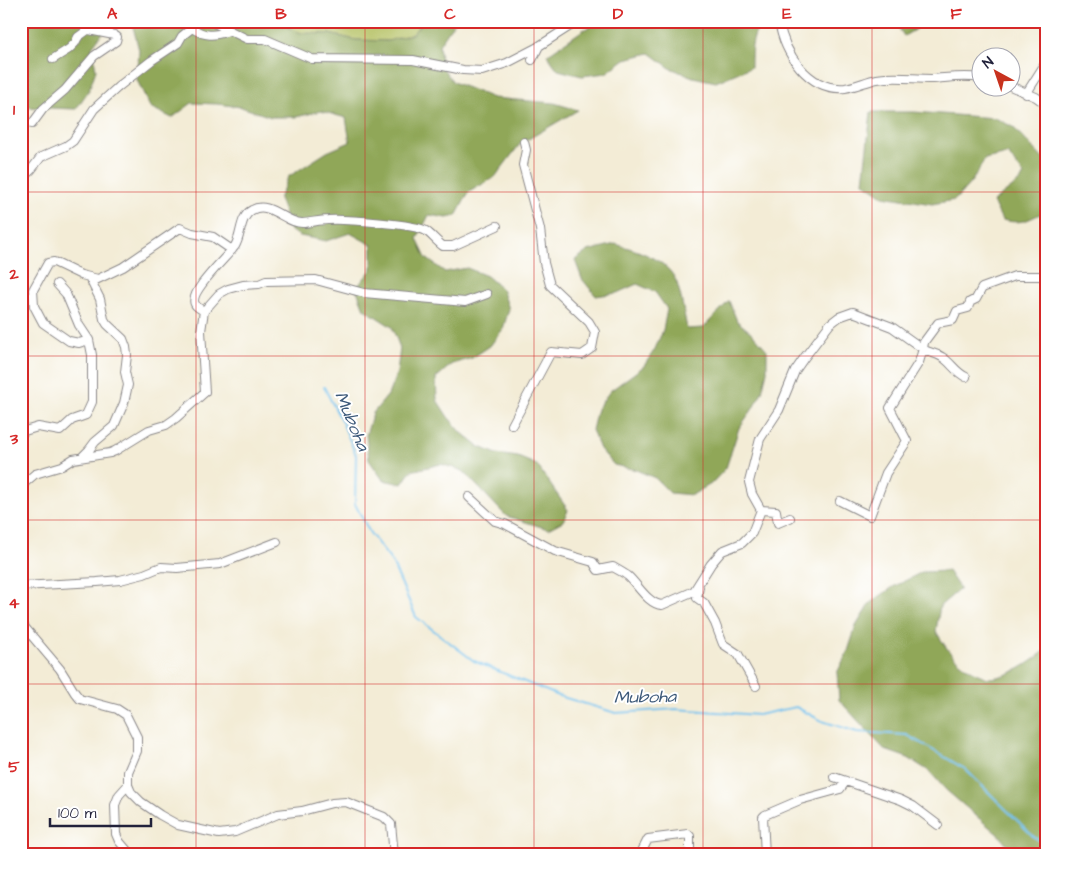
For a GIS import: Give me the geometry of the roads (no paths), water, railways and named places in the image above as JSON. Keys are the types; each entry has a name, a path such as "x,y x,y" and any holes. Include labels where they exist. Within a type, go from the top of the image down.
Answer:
{"street":[{"path":"53,59 69,49 78,37 100,21"},
{"path":"210,21 247,39 265,39 312,58 413,60 463,70 482,71 507,62 539,46 578,21"},
{"path":"779,21 783,41 791,56 816,83 842,88 879,79 970,77"},
{"path":"21,179 41,157 73,141 94,109 150,61 178,43 187,30 192,28 203,35 209,36 229,31"},
{"path":"32,124 43,109 58,94 65,90 94,56 116,40 117,37 89,30"},
{"path":"532,60 539,46"},
{"path":"1026,94 1047,61"},
{"path":"1020,91 1036,97 1047,105"},
{"path":"512,425 551,352 582,355 592,348 595,332 589,322 550,285 544,263 540,229 523,165 526,150 524,142"},
{"path":"204,311 196,306 194,299 205,280 232,250 238,240 246,215 253,209 261,207 289,220 301,223 328,220 409,226 426,230 443,246 453,246 497,226"},
{"path":"89,340 73,343 44,323 34,306 32,300 33,290 48,264 54,262 90,279 106,277 180,228 192,233 213,237 232,250"},
{"path":"840,501 870,516 886,473 907,441 890,408 919,362 924,342 938,323 953,320 957,311 968,308 970,302 976,299 982,288 1015,276 1041,276 1047,273"},
{"path":"80,458 89,450 94,442 114,426 124,403 128,385 125,372 126,347 123,340 107,324 100,299 90,279"},
{"path":"21,486 35,474 62,466 73,460 110,454 149,430 166,425 183,413 205,392 201,331 204,311 219,294 228,290 266,281 316,280 364,293 465,302 487,294"},
{"path":"21,432 38,427 60,431 72,420 86,415 92,402 90,373 92,355 89,340 79,325 66,294 57,284"},
{"path":"761,510 752,494 749,482 760,439 779,410 800,364 830,324 839,317 853,312 892,327 929,353 942,357 959,374 966,377"},
{"path":"469,497 495,521 505,524 555,551 593,562 598,570 613,567 628,576 657,605 662,605 694,591 722,551 742,543 752,533 761,510"},
{"path":"761,510 776,511 778,523 790,518"},
{"path":"21,586 120,580 144,574 160,567 177,568 220,564 277,542"},
{"path":"700,580 697,598 704,603 715,623 723,644 738,654 756,686"},
{"path":"21,623 60,669 80,699 117,709 126,715 137,737 137,751 128,772 128,785 131,792 141,802 178,825 219,834 235,832 278,814 346,802 384,817 391,824 394,855"},
{"path":"834,776 901,800 913,806 938,825"},
{"path":"765,855 763,817 765,815 800,800 840,789 846,781"},
{"path":"128,785 119,794 115,805 116,834 119,841 131,855"},
{"path":"640,855 648,839 688,834 690,836 690,855"},
{"path":"21,850 24,855"}],"waterway":[{"name":"Muboha","path":"324,387 356,455 355,504 370,533 392,562 416,617 474,661 559,696 616,713 676,709 758,715 796,707 822,721 857,732 907,735 965,769 1034,837 1047,845"}]}
